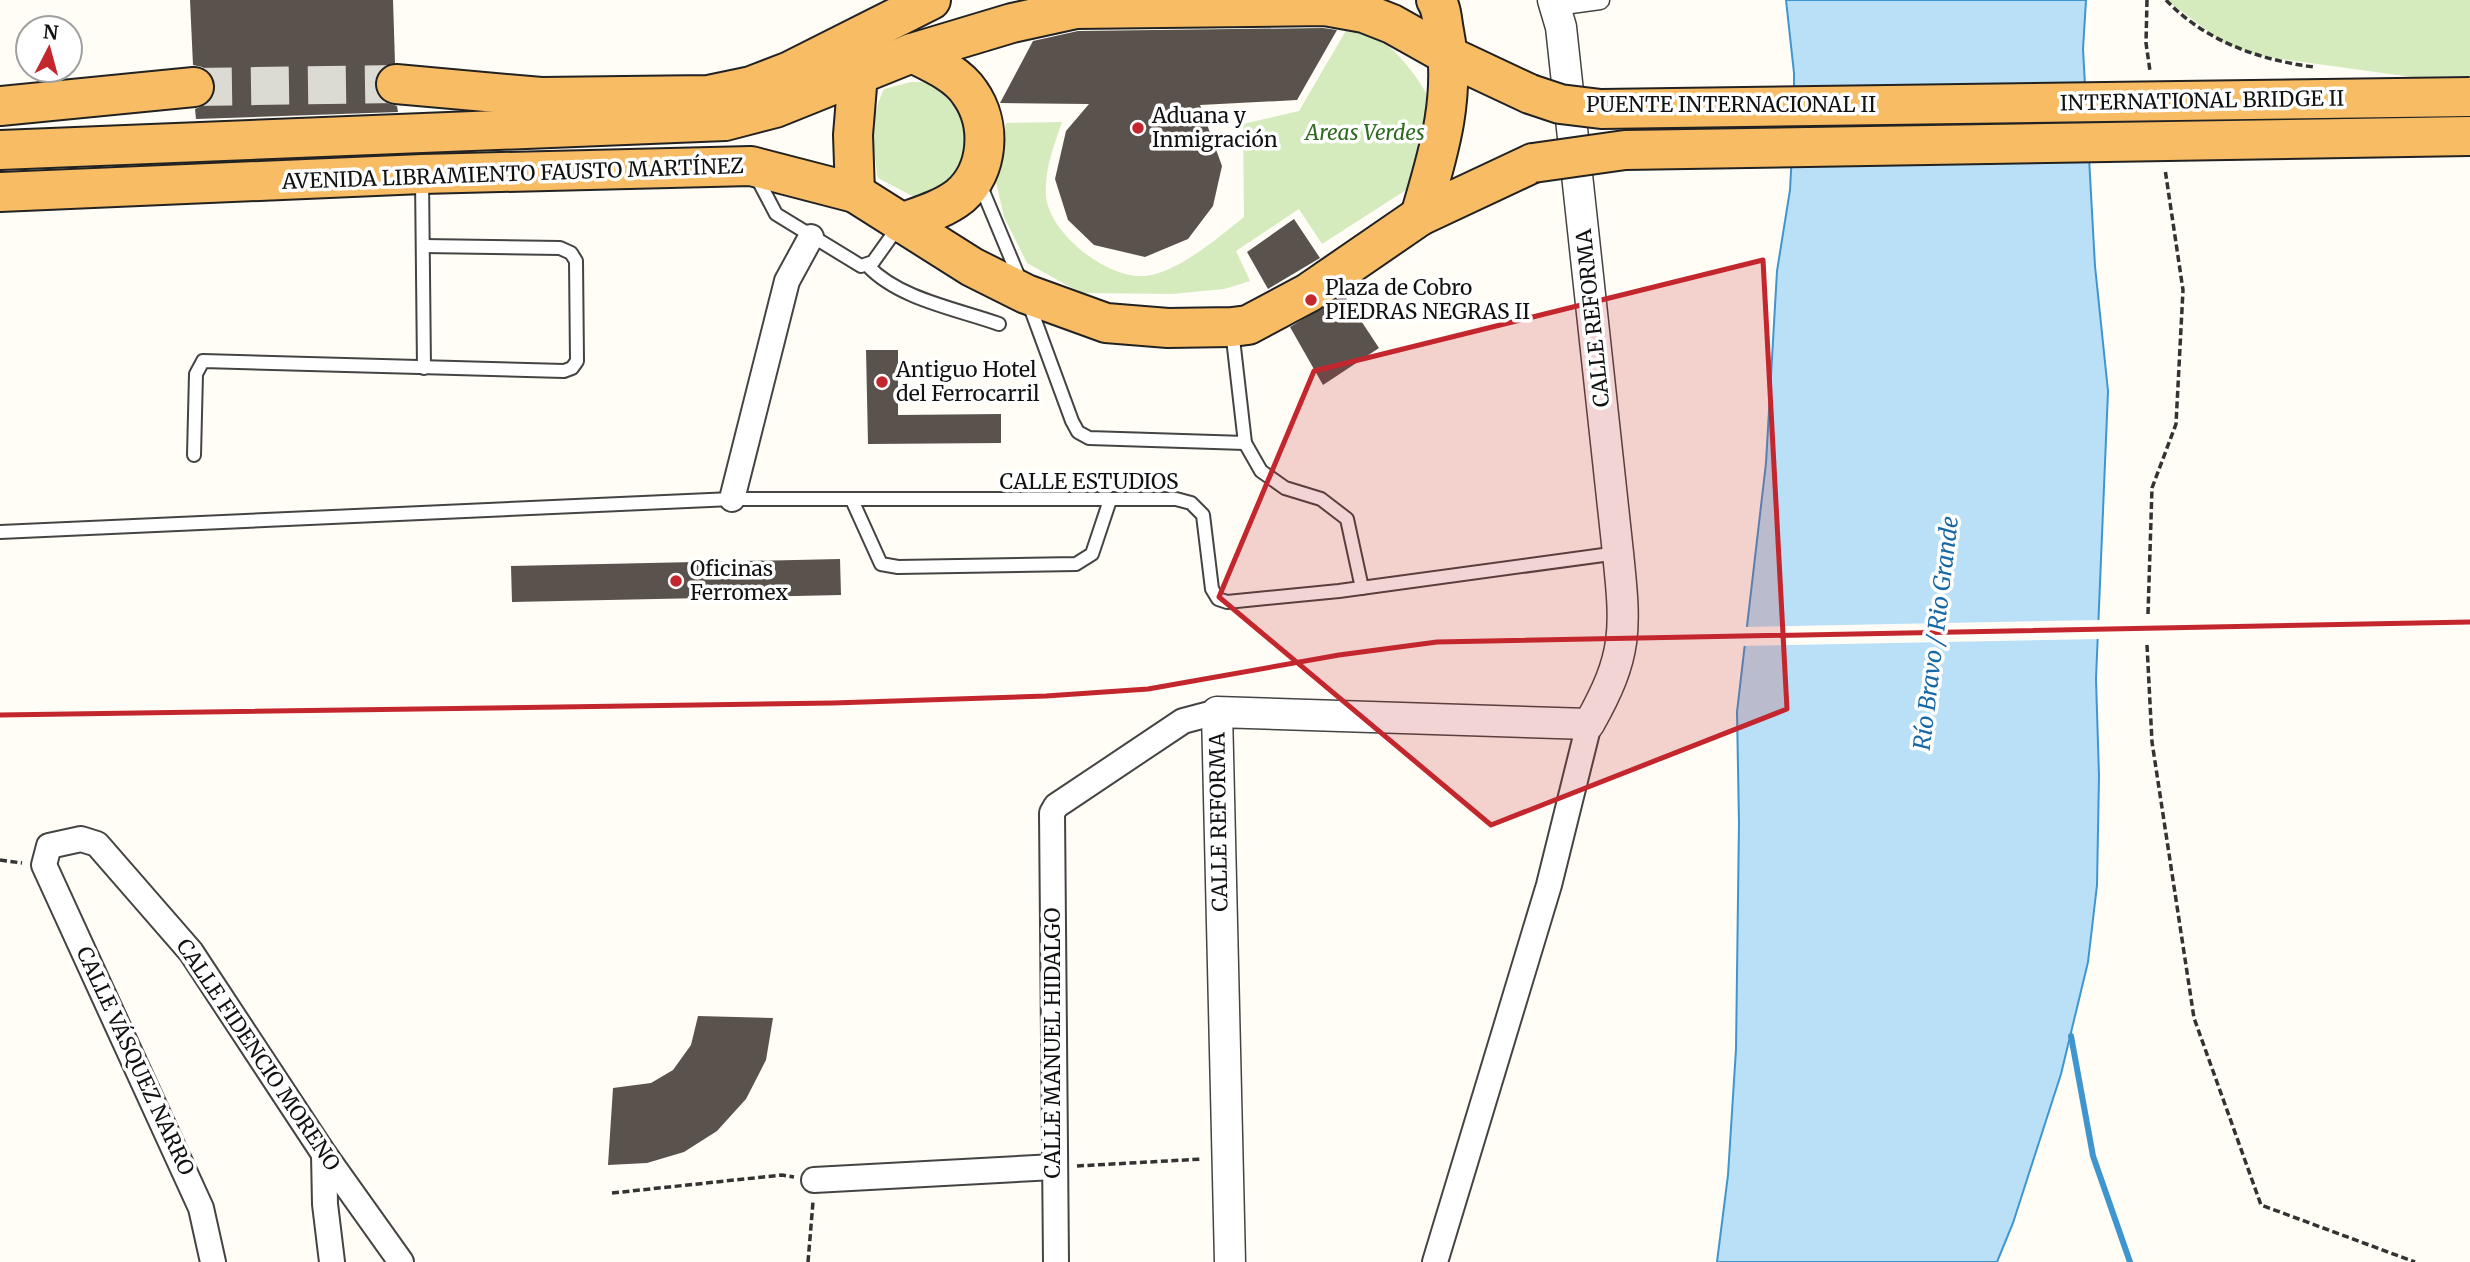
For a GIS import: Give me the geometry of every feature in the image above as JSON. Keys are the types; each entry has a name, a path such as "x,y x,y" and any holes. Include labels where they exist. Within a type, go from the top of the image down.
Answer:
{"highway":[{"path":"396,85 541,97 708,95 751,86 790,71 931,0"},
{"path":"1420,216 1440,148 1449,102 1449,56 1436,0"},
{"name":"AVENIDA LIBRAMIENTO FAUSTO MARTÍNEZ","path":"0,150 725,121 775,108 912,53 1012,23 1076,9 1311,6 1364,13 1530,94"},
{"path":"901,223 959,197 977,177 983,156 984,122 970,91 946,71 912,53"},
{"path":"855,193 853,135 858,74"},
{"path":"0,106 194,87"},
{"name":"PUENTE INTERNACIONAL II","path":"1530,94 1560,104 1601,109 1933,104"},
{"name":"INTERNATIONAL BRIDGE II","path":"1933,104 2470,97"},
{"name":"INTERNATIONAL BRIDGE II","path":"1935,145 2470,136"},
{"name":"PUENTE INTERNACIONAL II","path":"1533,163 1625,150 1935,145"},
{"name":"AVENIDA LIBRAMIENTO FAUSTO MARTÍNEZ","path":"0,192 422,174 751,166 855,193 972,267 1026,294 1106,323 1168,328 1231,327 1248,325 1308,293 1420,216 1533,163"}],"street":[{"path":"1554,3 1600,0"},
{"name":"CALLE REFORMA","path":"1230,1262 1217,712 1589,724 1613,678 1623,638 1618,553 1561,27 1554,3"},
{"path":"732,499 787,281 811,236"},
{"name":"CALLE MANUEL HIDALGO","path":"1056,1262 1051,823 1056,806 1183,721 1217,712"},
{"path":"1436,1262 1549,885 1589,724"},
{"name":"CALLE FIDENCIO MORENO","path":"44,865 49,846 81,839 97,844 191,952 324,1154 401,1262"},
{"name":"CALLE VÁSQUEZ NARRO","path":"44,865 201,1208 213,1262"},
{"path":"324,1154 325,1204 332,1262"},
{"path":"814,1180 1054,1167"}],"lane":[{"path":"751,166 771,208 811,236 861,266 868,266 880,279 897,288 999,324"},
{"path":"422,174 424,368"},
{"path":"977,177 1026,294 1078,432 1089,438 1245,443"},
{"path":"868,266 901,223"},
{"path":"194,455 196,374 203,361 564,371 572,368 577,361 576,261 571,253 560,248 423,246"},
{"path":"1231,327 1245,443 1261,471 1285,488 1321,499 1347,519 1362,588"},
{"name":"CALLE ESTUDIOS","path":"0,532 732,499 1176,499 1191,503 1203,515 1212,589 1218,599 1227,602 1362,588 1618,553"},
{"path":"852,500 881,564 898,567 1076,564 1093,554 1110,500"}],"path":[{"path":"2166,0 2224,43 2259,56 2316,68"},
{"path":"2148,614 2152,488 2176,424 2183,290 2172,209"},
{"path":"2147,645 2152,742 2194,1018 2261,1205 2415,1262"},
{"path":"1054,1167 1227,1157"},
{"path":"612,1193 782,1175 814,1180 808,1262"}],"highlighted area":[{"path":"1763,260 1787,709 1491,825 1219,597 1314,371"}],"green space":[{"path":"2166,0 2470,0 2470,76 2412,77 2259,56 2224,43"},
{"name":"Areas Verdes","path":"1351,22 1373,33 1398,55 1427,94 1431,105 1434,154 1406,190 1322,244 1299,209 1236,251 1250,281 1224,289 1172,294 1081,293 1027,263 1004,217 993,169 1006,123 1062,122 1050,158 1046,187 1050,210 1057,224 1082,251 1113,270 1128,275 1156,274 1196,254 1244,217 1243,124 1299,111"},
{"path":"911,82 931,82 965,111 966,141 962,160 952,177 931,199 916,198 878,178 874,122 879,100 884,89"}],"water":[{"name":"Río Bravo / Rio Grande","path":"1786,0 2086,0 2083,49 2095,266 2108,391 2096,679 2099,776 2097,885 2088,962 2061,1074 2013,1223 1997,1262 1717,1262 1728,1175 1736,1049 1739,823 1737,712 1766,463 1777,271 1790,190 1794,117 1794,73"}],"pier":[{"path":"2102,620 2101,639 1741,646 1743,627"}],"building":[{"path":"190,0 393,0 395,63 379,71 374,83 377,94 384,102 397,106 398,112 196,119 195,109 207,104 214,97 216,86 211,74 202,67 193,65"},
{"name":"Aduana y Inmigración","path":"1337,30 1297,100 1200,105 1222,166 1213,206 1188,239 1145,257 1094,245 1068,220 1055,179 1066,131 1089,104 1000,103 1033,41 1078,31"},
{"path":"1294,219 1320,258 1268,289 1247,252"},
{"path":"1344,295 1379,348 1323,385 1290,327"},
{"name":"Antiguo Hotel del Ferrocarril","path":"866,350 898,350 898,415 1001,414 1001,443 868,444"},
{"name":"Oficinas Ferromex","path":"840,559 841,595 512,602 511,566"},
{"path":"698,1016 773,1018 766,1060 746,1099 717,1131 684,1152 647,1163 608,1165 613,1088 651,1083 673,1070 691,1045"}],"waterway":[{"path":"2071,1036 2093,1156 2130,1262"}],"tunnel":[{"path":"194,87 396,84"}],"railway":[{"path":"0,715 833,703 1046,696 1148,689 1339,655 1437,642 2470,622"}],"place":[{"name":"Aduana y Inmigración","path":"1138,128"},
{"name":"Plaza de Cobro PIEDRAS NEGRAS II","path":"1311,300"},
{"name":"Antiguo Hotel del Ferrocarril","path":"882,382"},
{"name":"Oficinas Ferromex","path":"676,581"}]}
